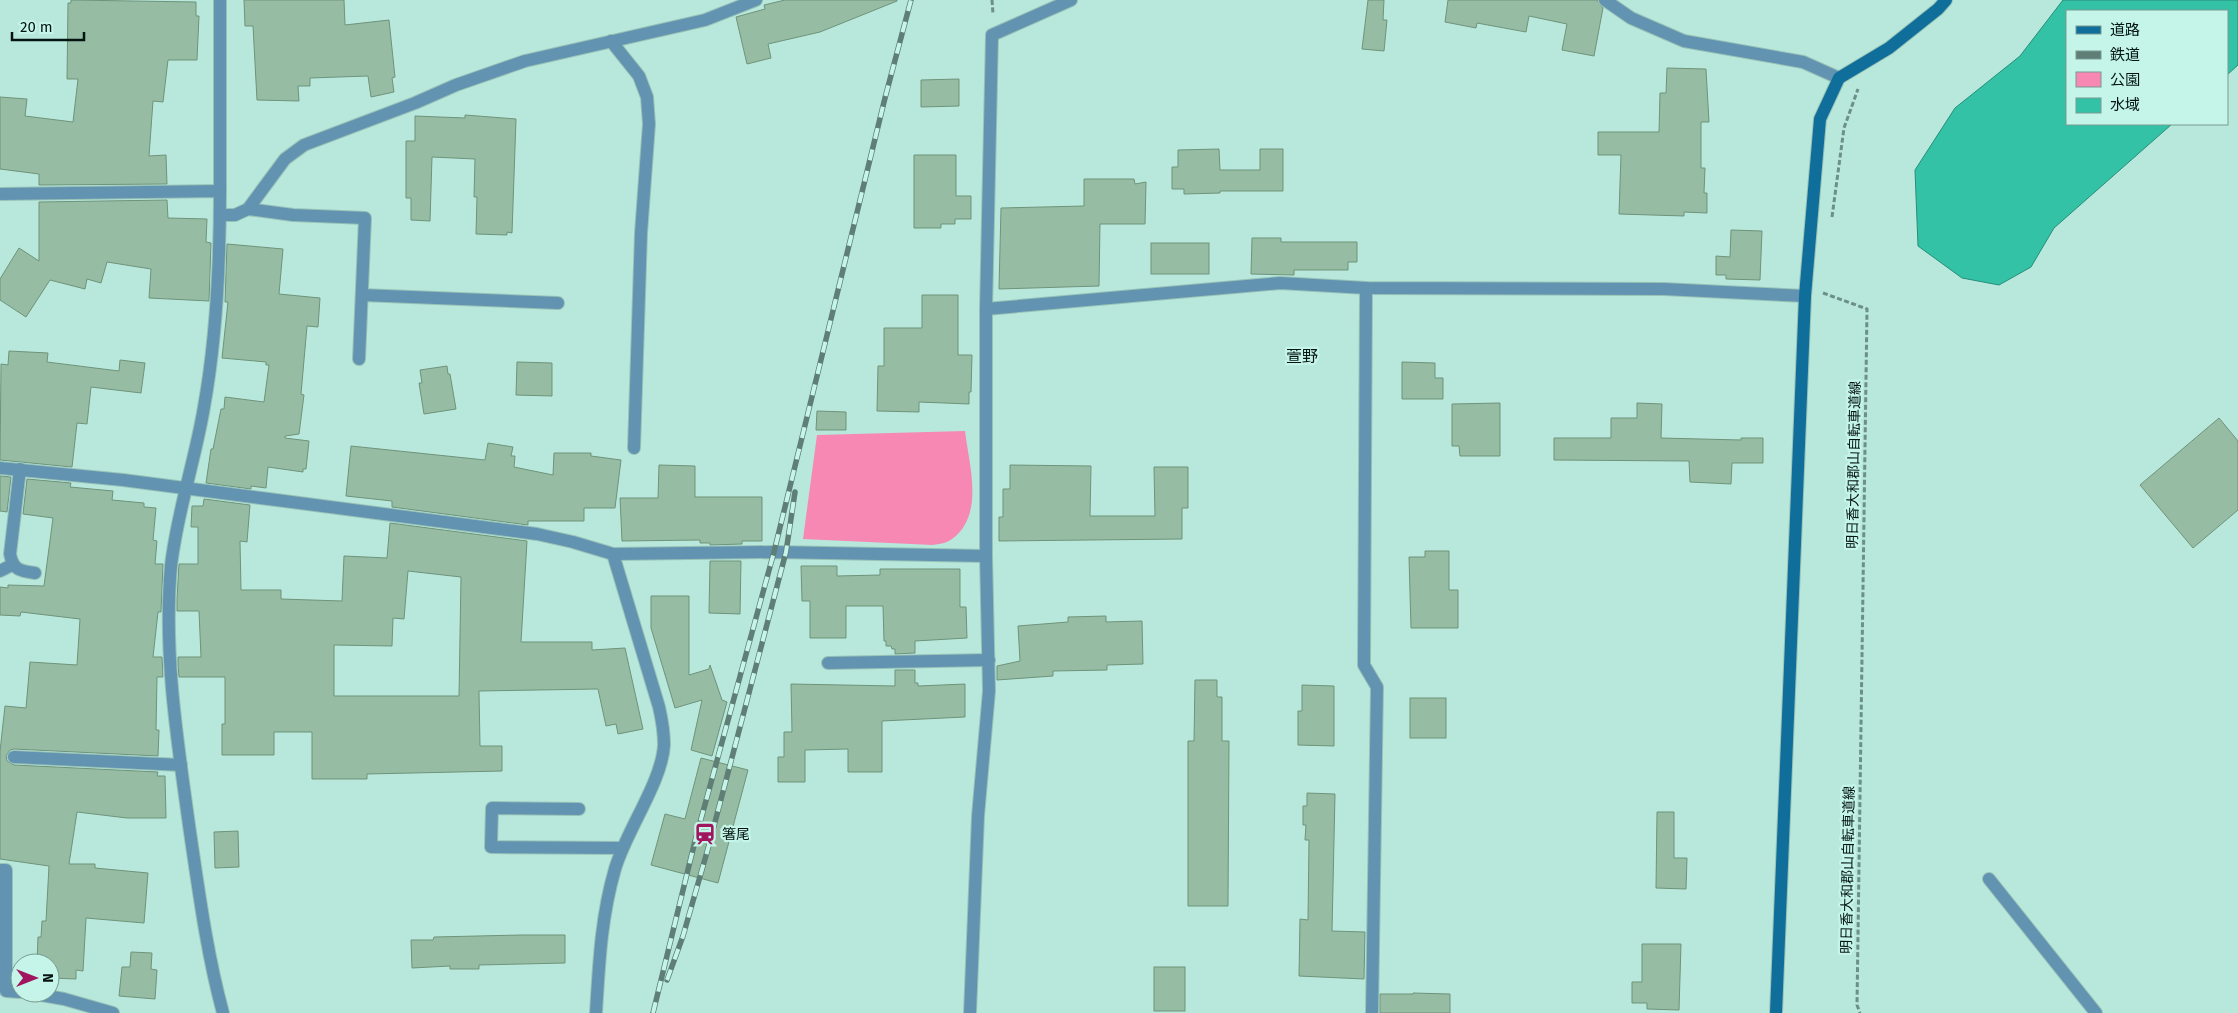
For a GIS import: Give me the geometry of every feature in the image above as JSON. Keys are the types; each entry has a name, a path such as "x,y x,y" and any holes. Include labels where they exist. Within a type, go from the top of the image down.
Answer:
{"street":[{"path":"220,0 218,297 211,364 198,438 175,534 169,600 173,695 181,765 209,950 223,1013"},
{"path":"220,215 234,215 248,209 285,159 304,145 496,70 705,20 756,0"},
{"path":"970,1013 978,816 987,723 989,660 986,556 986,309 992,35 1071,0"},
{"path":"1606,0 1631,18 1684,40 1803,62 1839,78"},
{"path":"1776,1013 1805,296 1820,119 1839,78 1889,48 1938,9 1946,0"},
{"path":"611,42 638,76 646,97 648,124 640,251 634,448"},
{"path":"0,194 220,191"},
{"path":"248,209 293,215 365,218 359,359"},
{"path":"986,309 1280,283 1366,288 1664,289 1805,296"},
{"path":"1366,288 1364,665 1378,687 1372,1013"},
{"path":"362,295 558,303"},
{"path":"0,468 185,488 537,534 613,554 774,552 986,556"},
{"path":"20,469 10,554 12,565 20,571 35,573"},
{"path":"596,1013 601,935 607,898 622,848 658,772 664,746 663,726 613,554"},
{"path":"0,571 12,565"},
{"path":"828,663 989,660"},
{"path":"14,757 181,765"},
{"path":"579,809 492,808 491,847 622,848"},
{"path":"0,870 6,870 3,991"},
{"path":"1989,879 2096,1013"},
{"path":"60,998 113,1013"}],"path":[{"path":"1831,225 1844,128 1858,88"},
{"name":"明日香大和郡山自転車道線","path":"1823,292 1867,309 1857,1005 1860,1013"}],"green space":[{"path":"965,431 971,474 972,503 969,517 962,529 952,539 933,545 803,539 817,435"}],"water":[{"path":"2063,0 2238,0 2238,65 2228,74 2228,10 2066,10 2066,125 2171,125 2054,228 2031,267 1999,285 1962,278 1918,246 1915,170 1955,108 2020,56"}],"building":[{"path":"71,0 196,2 196,16 199,16 197,60 168,60 163,102 153,101 149,156 166,155 167,184 39,185 39,174 0,169 0,97 27,99 25,116 73,122 78,79 67,79 68,3 71,3"},
{"path":"244,0 344,0 345,25 389,20 395,77 392,78 394,92 371,97 368,76 310,78 310,86 298,86 299,101 257,100 253,26 245,26"},
{"path":"785,0 897,1 820,32 768,44 771,58 747,64 736,17 765,9 764,5"},
{"path":"1368,0 1384,0 1383,20 1387,20 1384,51 1362,49"},
{"path":"1448,0 1597,0 1603,8 1594,56 1562,50 1567,24 1529,16 1526,32 1477,23 1476,28 1445,22"},
{"path":"1667,68 1706,69 1709,122 1701,122 1701,168 1705,168 1704,193 1707,193 1707,213 1684,212 1684,216 1619,214 1621,155 1598,155 1598,132 1659,132 1660,93 1666,93"},
{"path":"959,79 959,106 921,107 921,80"},
{"path":"465,115 516,119 512,233 507,232 507,235 476,234 477,197 474,197 475,159 432,157 430,221 411,220 411,198 406,198 406,141 415,141 415,116 465,118"},
{"path":"1219,149 1220,170 1260,170 1260,149 1283,149 1283,191 1220,191 1220,193 1184,194 1184,189 1172,189 1172,167 1178,167 1178,150"},
{"path":"914,155 956,155 956,196 971,196 971,219 955,219 955,224 941,224 941,228 914,228"},
{"path":"1084,179 1134,179 1135,184 1146,182 1145,224 1100,224 1099,286 999,289 1001,208 1084,206"},
{"path":"167,200 168,218 207,219 206,242 211,243 209,301 149,298 151,269 107,262 101,283 87,279 85,289 50,280 26,317 0,300 0,279 19,248 39,261 39,202"},
{"path":"1731,230 1762,231 1760,280 1726,279 1726,275 1716,275 1716,256 1730,257"},
{"path":"1252,238 1281,238 1281,242 1357,242 1357,262 1348,262 1348,270 1294,270 1294,275 1251,274"},
{"path":"1151,243 1209,243 1209,274 1151,274"},
{"path":"227,244 283,249 279,294 320,298 318,327 307,326 301,394 304,395 299,434 285,436 285,438 309,441 306,469 303,469 303,472 268,467 266,488 251,486 251,489 206,483 211,449 213,449 221,409 224,409 225,397 264,402 269,365 266,365 266,362 222,358 228,302 225,302"},
{"path":"922,295 958,295 958,355 972,355 969,404 919,402 919,412 877,411 878,366 884,366 884,328 922,328"},
{"path":"9,351 48,353 47,362 119,371 120,360 145,363 141,393 91,387 87,424 77,423 72,467 0,460 1,364 8,365"},
{"path":"517,362 552,363 552,396 516,395"},
{"path":"1402,362 1435,363 1435,378 1443,378 1443,399 1402,399"},
{"path":"447,366 456,409 424,414 419,383 422,383 420,370"},
{"path":"1500,403 1500,456 1460,456 1459,446 1452,446 1452,404"},
{"path":"1637,403 1662,404 1661,438 1741,440 1741,438 1763,438 1763,463 1732,463 1731,484 1690,482 1689,461 1554,460 1554,438 1611,438 1611,418 1637,418"},
{"path":"817,411 846,412 846,430 816,430"},
{"path":"2219,418 2238,441 2238,510 2193,548 2140,485"},
{"path":"488,443 513,447 511,456 515,456 514,467 553,475 554,453 591,453 591,456 621,460 615,508 584,508 584,521 528,521 528,525 392,507 392,501 346,496 351,446 485,460"},
{"path":"659,465 695,466 695,497 762,497 762,541 742,541 742,544 710,545 710,543 700,543 700,540 622,541 620,498 658,498"},
{"path":"1010,465 1091,466 1090,516 1155,516 1154,467 1188,467 1188,508 1182,508 1182,539 999,541 999,517 1003,517 1003,489 1010,489"},
{"path":"0,476 11,477 7,512 0,511"},
{"path":"27,479 71,483 70,487 113,491 112,500 144,503 144,507 156,508 153,540 157,541 155,564 163,564 161,612 158,612 153,657 162,657 163,677 157,677 156,730 159,730 158,756 14,749 10,750 6,756 7,761 14,765 158,772 157,776 165,776 166,818 127,818 77,812 69,864 95,864 95,868 148,873 144,923 86,918 83,971 76,970 76,979 60,978 60,953 37,953 38,937 41,937 42,921 46,921 49,866 0,859 0,751 5,706 26,708 30,662 77,665 80,619 21,612 20,616 0,615 0,587 8,588 8,585 44,586 53,518 23,514"},
{"path":"204,499 250,505 247,542 240,541 241,590 281,590 281,599 342,601 344,556 387,558 390,523 527,541 521,642 592,642 592,650 625,648 643,729 618,734 616,724 606,726 598,689 479,691 480,746 502,746 502,771 367,774 367,779 312,779 312,732 274,732 274,755 222,755 222,724 225,724 225,677 179,677 178,665 178,657 201,657 199,611 177,611 177,599 179,564 198,564 198,527 191,527 192,506 203,506","holes":["408,571 461,577 459,696 334,696 334,645 392,646 393,618 404,619"]},
{"path":"1425,551 1449,551 1449,590 1458,590 1458,628 1411,628 1409,557 1425,557"},
{"path":"710,561 741,561 740,614 709,613"},
{"path":"801,566 837,566 837,576 880,575 880,569 960,569 960,607 966,607 967,638 915,641 915,653 895,654 895,649 892,649 891,646 886,646 886,641 884,641 883,606 846,606 846,638 810,638 810,601 802,601"},
{"path":"651,596 689,596 689,675 709,669 710,665 722,700 727,702 712,756 691,750 702,700 675,708 651,628"},
{"path":"1106,616 1106,622 1142,621 1143,664 1107,665 1107,670 1053,671 1053,676 997,680 997,666 1020,661 1018,626 1068,622 1068,617"},
{"path":"895,670 915,670 915,683 918,683 918,686 965,684 965,717 882,721 882,772 848,772 848,749 805,750 805,782 778,782 778,757 784,757 784,732 792,732 791,684 895,686"},
{"path":"1195,680 1217,680 1217,697 1222,697 1222,741 1229,741 1228,906 1188,906 1188,741 1194,741"},
{"path":"1302,685 1334,686 1334,746 1298,745 1298,711 1302,711"},
{"path":"1410,698 1446,698 1446,738 1410,738"},
{"path":"701,758 748,770 718,883 651,865 665,814 685,819"},
{"path":"1307,793 1335,794 1332,931 1365,932 1364,979 1299,976 1300,919 1308,920 1309,840 1305,840 1306,825 1303,825 1303,806 1307,806"},
{"path":"1657,812 1674,812 1674,858 1687,858 1686,889 1656,888"},
{"path":"238,831 239,867 215,868 214,832"},
{"path":"565,935 565,963 479,965 479,969 450,969 450,966 412,968 411,940 433,940 434,937"},
{"path":"1642,944 1681,944 1679,1010 1647,1009 1647,1003 1632,1003 1632,982 1642,982"},
{"path":"131,952 152,953 151,969 157,970 155,999 119,996 122,967 130,967"},
{"path":"1154,967 1185,967 1185,1011 1154,1011"},
{"path":"1380,994 1450,994 1450,1013 1380,1013"}],"railway":[{"path":"653,1013 695,841 774,552 885,98 911,0"},
{"path":"667,980 683,936 709,845 786,552 795,492"}],"place":[{"name":"箸尾","path":"705,834"}],"district":[{"name":"萱野","path":"1302,356"}]}
